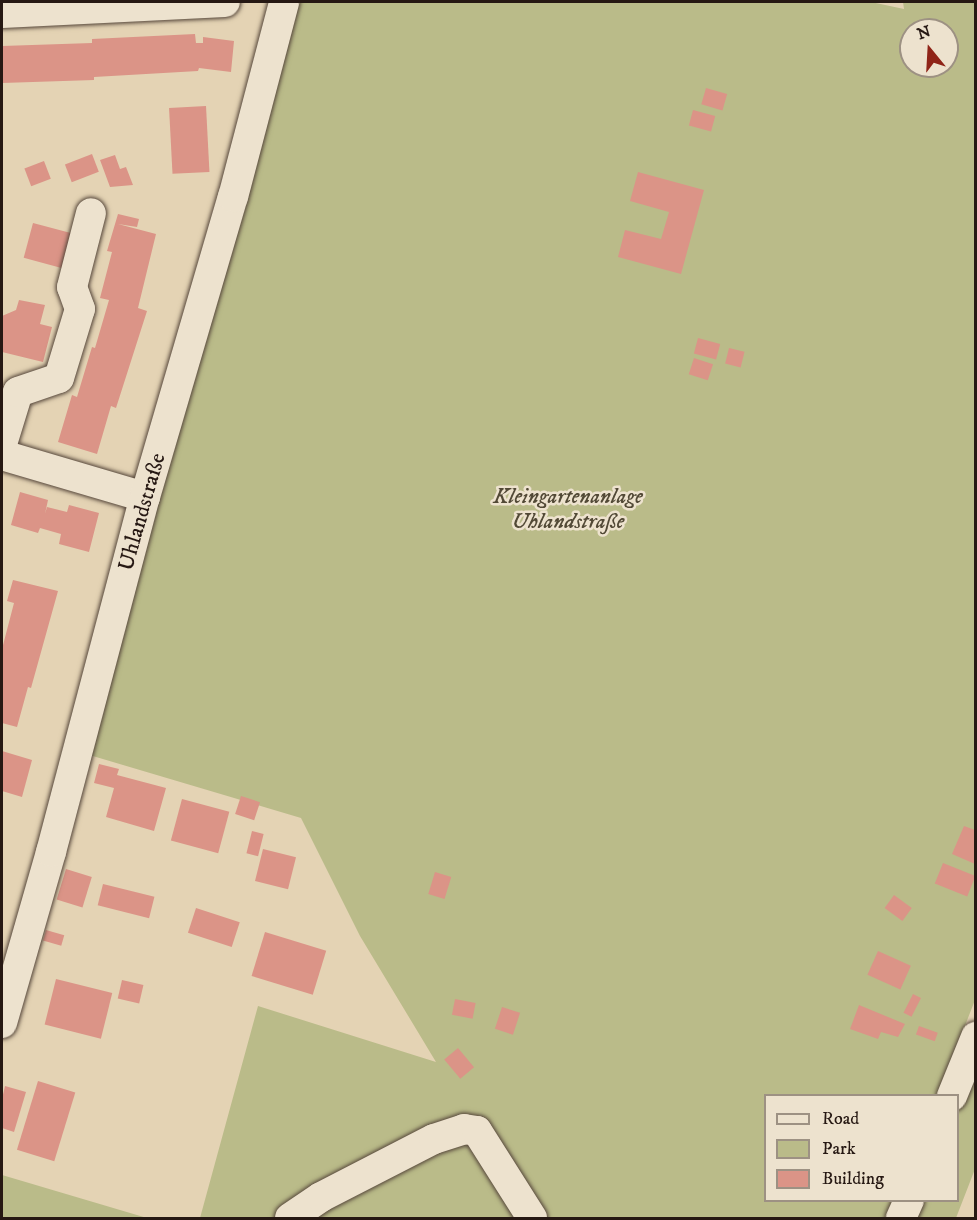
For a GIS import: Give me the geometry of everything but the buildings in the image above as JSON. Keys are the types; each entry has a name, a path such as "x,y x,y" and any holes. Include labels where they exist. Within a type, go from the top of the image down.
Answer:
{"street":[{"path":"2,13 225,2"},
{"name":"Uhlandstraße","path":"2,1023 51,852 146,497 230,208 284,2"},
{"path":"2,444 10,389 59,378 80,309 72,287 91,213"},
{"path":"2,455 146,497"},
{"path":"952,1094 975,1037"},
{"path":"290,1218 321,1197 434,1139 464,1129 477,1131 532,1218"},
{"path":"901,1218 908,1202"}],"green space":[{"name":"Kleingartenanlage Uhlandstraße","path":"284,2 871,2 904,9 903,2 975,2 975,1000 938,1094 764,1094 764,1202 897,1202 889,1218 200,1218 258,1006 436,1062 360,936 301,818 76,751"},
{"path":"975,1056 975,1169 956,1218 908,1218 916,1202 959,1202 959,1097"},
{"path":"2,1175 147,1218 2,1218"}]}
